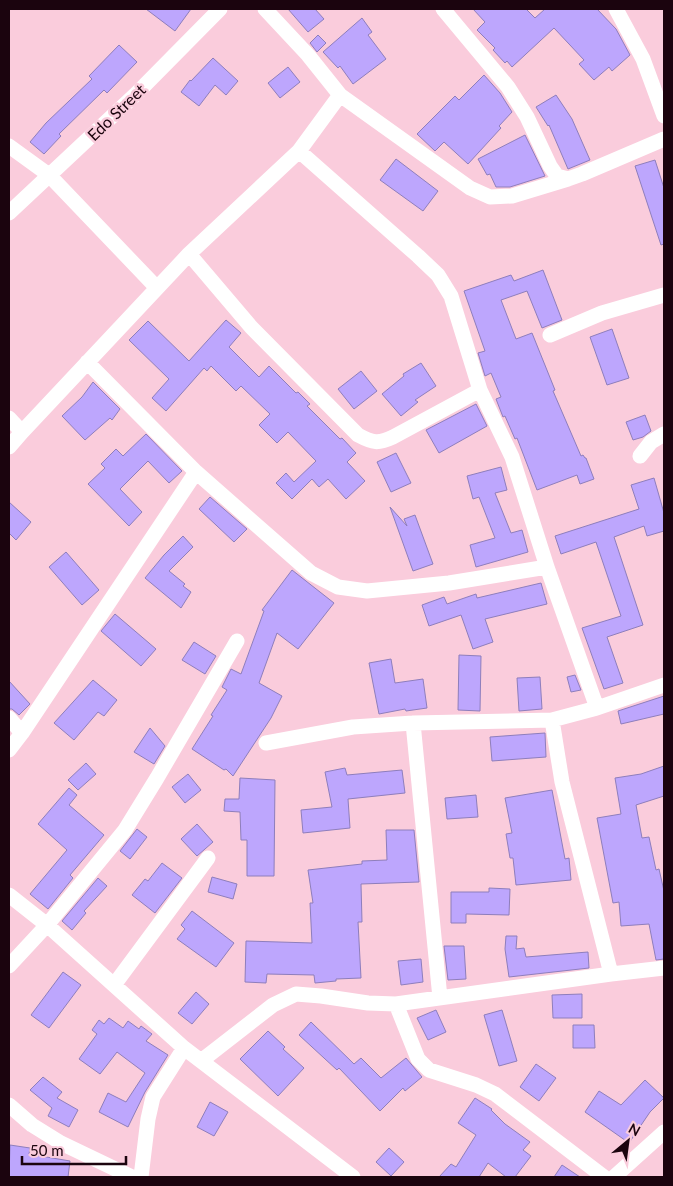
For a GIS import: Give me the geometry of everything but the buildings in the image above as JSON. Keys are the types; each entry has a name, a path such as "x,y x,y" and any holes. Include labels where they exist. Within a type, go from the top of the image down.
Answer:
{"street":[{"name":"Edo Street","path":"9,213 137,93 220,9"},
{"path":"265,9 308,55 340,95 470,188 490,197 512,196 568,179 664,139"},
{"path":"443,9 508,87 527,117 554,172 558,176 568,179"},
{"path":"616,9 643,59 664,116"},
{"path":"9,447 189,254 299,151 340,95"},
{"path":"9,146 49,175 157,288"},
{"path":"299,151 438,275 450,296 480,390 512,457 547,567 597,708"},
{"path":"189,254 251,327 358,435 370,442 382,442 393,437 480,390"},
{"path":"550,335 602,313 664,294"},
{"path":"87,362 196,472 311,573 338,587 367,591 449,583 547,567"},
{"path":"9,418 22,432"},
{"path":"640,456 651,442 664,434"},
{"path":"9,750 196,472"},
{"path":"9,966 47,925 125,830 237,641"},
{"path":"266,743 354,727 413,723 552,720 597,708 664,685"},
{"path":"9,718 22,733"},
{"path":"552,720 562,782 611,974"},
{"path":"413,723 440,998"},
{"path":"114,986 208,858"},
{"path":"9,895 47,925 184,1048 353,1177"},
{"path":"200,1061 274,1005 296,994 368,1003 396,1004 664,968"},
{"path":"396,1004 418,1059 429,1070 476,1085 495,1094 604,1177"},
{"path":"141,1177 148,1119 153,1097 184,1048"},
{"path":"9,1105 32,1125 61,1143 132,1177"},
{"path":"614,1177 664,1132"}]}
